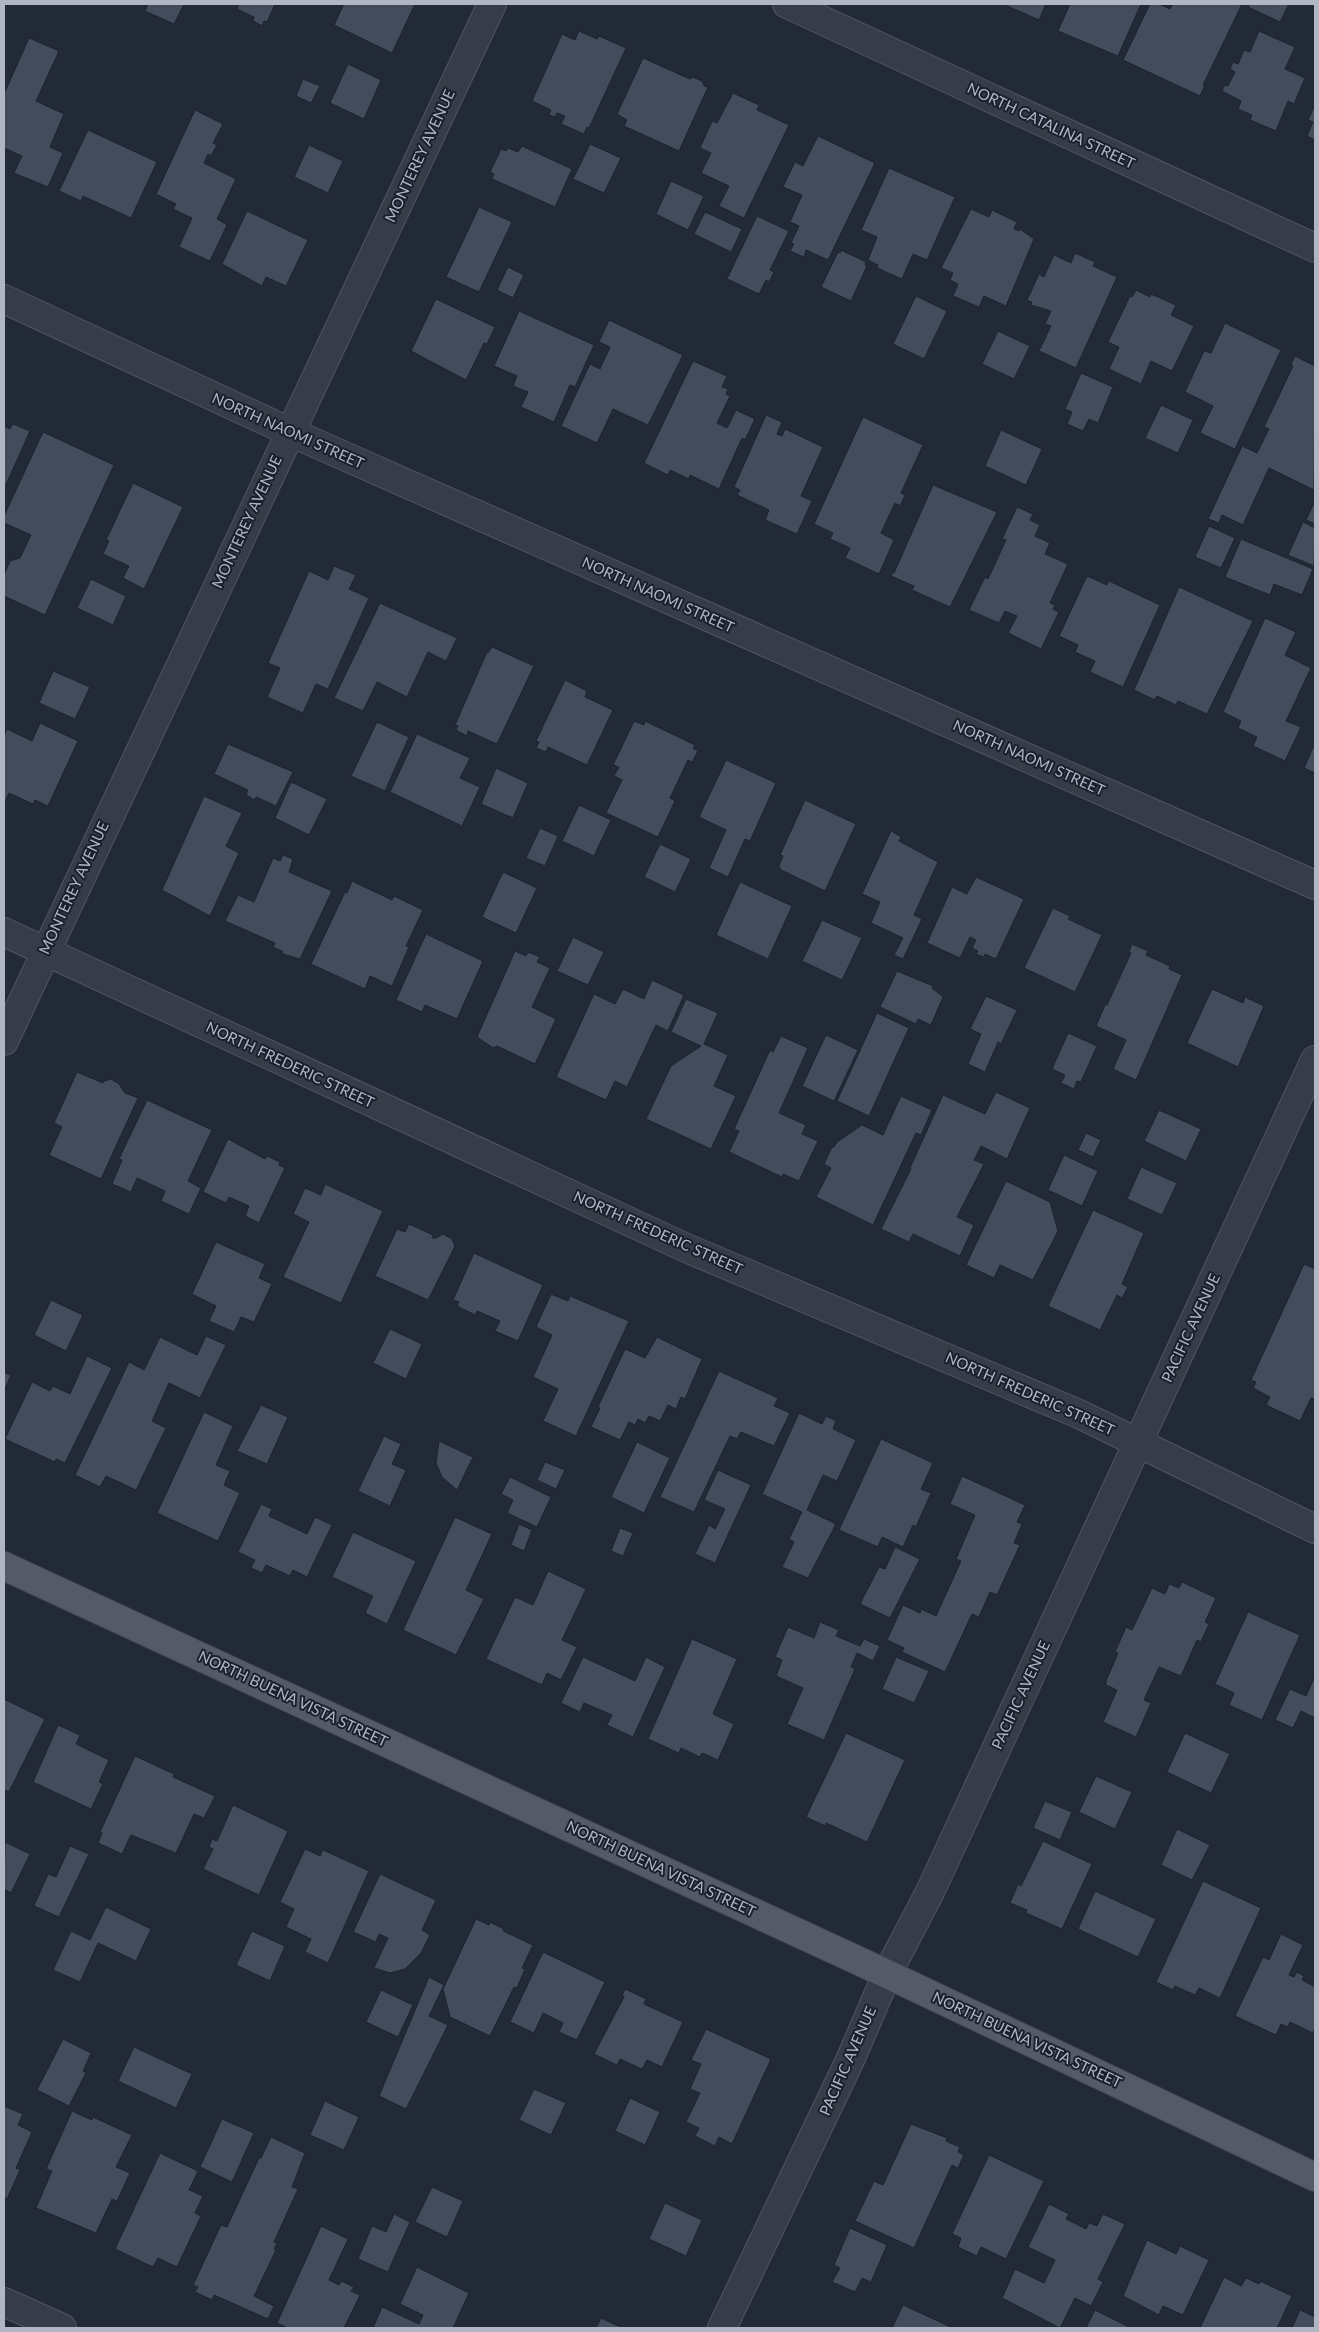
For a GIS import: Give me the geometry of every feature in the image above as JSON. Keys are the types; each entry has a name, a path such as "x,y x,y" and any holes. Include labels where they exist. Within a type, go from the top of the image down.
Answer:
{"main road":[{"name":"NORTH BUENA VISTA STREET","path":"4,1566 887,1974 1315,2177"}],"street":[{"name":"MONTEREY AVENUE","path":"4,1041 44,951 492,4"},
{"name":"NORTH CATALINA STREET","path":"787,4 1315,248"},
{"name":"NORTH NAOMI STREET","path":"4,300 290,432 1315,885"},
{"name":"NORTH FREDERIC STREET","path":"4,932 684,1247 1080,1414 1315,1529"},
{"name":"PACIFIC AVENUE","path":"722,2328 851,2058 887,1974 930,1892 1315,1060"},
{"path":"4,2302 62,2328"}],"building":[{"path":"148,4 184,4 174,24 145,11"},
{"path":"239,4 275,4 267,22 264,21 262,26 253,21 254,17 237,9"},
{"path":"344,4 415,4 392,53 334,25"},
{"path":"1003,4 1046,4 1039,20"},
{"path":"1070,4 1141,4 1118,56 1058,31"},
{"path":"1150,4 1159,4 1170,9 1173,4 1242,4 1203,85 1205,85 1200,96 1123,60"},
{"path":"1249,4 1289,4 1280,22 1248,7"},
{"path":"579,31 597,39 599,36 626,48 589,128 587,127 584,134 561,124 565,116 557,113 555,117 549,115 551,110 532,101 562,34 575,40"},
{"path":"1259,31 1295,47 1285,69 1305,78 1294,104 1288,101 1276,131 1250,120 1252,115 1238,109 1241,101 1222,91 1225,85 1228,86 1235,72 1230,69 1233,62 1238,64 1244,50 1250,52"},
{"path":"29,38 59,51 36,101 64,114 50,147 63,153 48,187 14,173 22,156 4,148 4,94"},
{"path":"643,58 690,79 693,77 702,81 704,86 708,87 679,151 624,126 627,120 617,114"},
{"path":"348,64 381,80 364,119 330,103"},
{"path":"303,79 320,86 311,103 296,96"},
{"path":"733,93 759,105 757,110 789,125 744,218 719,206 729,186 701,173 711,153 700,148 712,121 717,123"},
{"path":"1315,105 1315,140 1307,136 1313,122 1308,120"},
{"path":"195,110 223,124 213,143 217,145 211,156 208,154 204,163 236,179 217,219 227,225 210,261 179,247 192,218 173,209 176,204 156,194"},
{"path":"88,130 157,162 131,218 83,196 81,201 59,191"},
{"path":"818,136 875,163 828,260 806,250 804,257 790,251 794,244 791,243 799,226 790,222 802,195 783,187 795,162 803,166"},
{"path":"590,144 621,158 604,193 573,179"},
{"path":"309,145 343,161 328,193 294,177"},
{"path":"522,146 572,169 555,207 492,179 494,174 490,172 501,149 506,151 508,148 518,152"},
{"path":"889,168 955,197 927,260 913,254 902,279 877,268 878,265 868,260 877,237 861,230"},
{"path":"671,181 704,196 688,230 656,214"},
{"path":"479,207 512,222 479,292 446,277"},
{"path":"971,209 989,217 992,210 1017,222 1014,229 1019,231 1020,229 1034,239 1006,306 984,296 979,307 953,296 958,284 950,280 953,273 941,268"},
{"path":"247,211 308,240 286,286 266,277 262,286 222,264"},
{"path":"705,212 742,229 731,252 694,234"},
{"path":"757,216 789,231 770,270 774,272 769,282 766,280 759,294 727,279"},
{"path":"841,250 866,262 865,265 867,266 851,301 821,287 838,252 840,253"},
{"path":"1075,253 1095,262 1093,266 1117,277 1076,368 1039,351 1051,326 1045,324 1051,311 1031,305 1032,302 1027,300 1039,274 1044,277 1054,255 1071,263"},
{"path":"508,267 524,275 513,298 497,290"},
{"path":"1136,290 1150,297 1151,294 1176,305 1171,315 1194,326 1172,371 1151,361 1141,384 1109,369 1119,347 1108,342 1130,296 1132,297"},
{"path":"916,296 947,311 924,359 893,344"},
{"path":"436,299 495,327 487,344 484,343 466,380 411,351"},
{"path":"519,311 594,345 575,387 570,385 554,422 521,407 528,392 513,386 517,376 494,366"},
{"path":"609,320 683,355 648,425 613,409 597,443 561,426 590,364 600,369 610,347 599,342"},
{"path":"1225,323 1281,350 1235,449 1200,433 1213,406 1185,392 1204,351 1211,353"},
{"path":"998,331 1030,346 1014,379 982,364"},
{"path":"1295,356 1315,366 1314,490 1269,468 1243,525 1222,515 1219,523 1208,519 1242,446 1257,453 1269,429 1264,427 1293,366 1291,364"},
{"path":"693,361 727,376 722,387 728,389 726,394 730,396 717,423 727,428 736,410 755,419 745,440 742,438 719,489 690,475 689,479 670,470 668,475 644,463"},
{"path":"1081,373 1113,387 1098,423 1089,419 1083,431 1067,424 1072,412 1065,409"},
{"path":"1161,405 1193,420 1178,453 1145,438"},
{"path":"766,415 782,422 777,434 782,436 785,429 823,447 801,496 812,501 797,534 765,520 769,510 737,495 740,490 734,487"},
{"path":"863,417 923,445 901,493 905,495 900,506 895,503 881,533 894,540 879,574 845,558 850,548 830,539 833,533 814,524"},
{"path":"13,424 30,431 4,489 4,426 10,429"},
{"path":"1001,430 1042,449 1026,485 985,466"},
{"path":"43,432 114,465 45,615 4,596 4,575 10,561 20,558 31,535 4,523 4,516"},
{"path":"133,483 183,507 144,589 123,578 129,566 103,554 109,541 106,540"},
{"path":"933,485 997,512 950,607 912,590 914,586 891,576"},
{"path":"1315,501 1315,524 1306,520"},
{"path":"1017,507 1033,514 1030,520 1040,525 1035,536 1050,543 1045,554 1068,564 1050,603 1055,605 1053,609 1059,612 1041,649 1008,633 1017,616 1005,611 999,623 969,610 985,577 988,579 1006,540 1002,539"},
{"path":"1303,522 1315,528 1314,566 1288,555"},
{"path":"1209,526 1235,538 1221,568 1195,557"},
{"path":"1241,539 1313,569 1302,595 1274,584 1270,595 1225,577"},
{"path":"334,566 356,575 349,589 369,598 328,689 316,684 303,713 267,697 280,668 268,663 309,571 328,580"},
{"path":"1087,576 1107,585 1109,581 1160,605 1123,687 1090,672 1095,661 1075,652 1078,645 1059,636"},
{"path":"91,579 126,596 113,625 77,608"},
{"path":"1179,587 1253,621 1207,714 1178,701 1176,705 1157,696 1155,700 1134,690"},
{"path":"380,603 457,638 446,661 428,652 407,697 377,682 363,711 334,698"},
{"path":"1265,618 1296,632 1285,655 1311,668 1286,721 1301,727 1285,761 1253,746 1257,737 1238,728 1241,721 1223,712"},
{"path":"492,647 534,666 497,744 468,731 467,736 456,730 458,726 455,725 487,652"},
{"path":"53,671 90,687 75,719 39,703"},
{"path":"565,680 587,691 585,697 613,710 587,765 548,747 546,752 536,748 539,742 536,741"},
{"path":"634,721 644,725 645,721 695,745 693,748 698,751 692,762 688,760 670,798 675,801 658,837 606,813 622,780 614,776 619,767 613,765"},
{"path":"377,722 409,737 385,791 351,776"},
{"path":"40,723 78,741 48,806 35,800 33,804 9,793 4,804 4,736 7,729 32,741"},
{"path":"417,734 470,758 460,778 480,787 462,826 390,792"},
{"path":"1315,743 1315,773 1304,768"},
{"path":"228,744 293,772 276,806 256,797 255,800 246,795 248,790 214,774"},
{"path":"726,760 776,783 750,841 745,839 728,877 709,868 726,830 699,817"},
{"path":"496,768 528,783 513,818 481,804"},
{"path":"291,782 327,799 309,835 275,818"},
{"path":"204,796 242,813 226,846 239,853 210,916 162,890"},
{"path":"805,800 856,824 825,891 781,870 779,866 783,856 780,855"},
{"path":"579,805 611,820 594,856 562,841"},
{"path":"540,828 558,836 545,866 526,858"},
{"path":"891,831 901,837 899,841 938,862 914,915 922,919 903,959 894,955 903,938 871,923 880,902 862,894"},
{"path":"660,844 691,859 675,892 644,877"},
{"path":"283,855 293,859 289,872 332,891 300,959 283,954 282,951 273,947 275,943 225,921 238,895 254,902 273,858 280,861"},
{"path":"503,872 537,888 516,933 482,917"},
{"path":"976,877 1024,899 996,959 985,954 984,957 976,954 978,951 972,948 976,940 970,937 960,958 927,943 952,887 967,894"},
{"path":"352,881 392,900 394,896 423,910 406,946 409,947 392,986 370,976 365,989 311,964"},
{"path":"740,882 792,906 768,959 716,935"},
{"path":"1053,908 1070,916 1068,919 1102,935 1075,992 1024,968"},
{"path":"822,920 862,938 842,980 802,961"},
{"path":"426,934 483,961 457,1019 425,1005 422,1012 396,1000"},
{"path":"573,937 604,952 588,985 557,971"},
{"path":"1132,944 1148,951 1146,955 1170,966 1169,969 1182,975 1136,1080 1113,1069 1126,1040 1096,1026 1131,953 1129,952"},
{"path":"515,951 526,956 528,952 540,957 537,962 550,968 532,1007 556,1019 535,1064 497,1046 493,1048 477,1037"},
{"path":"897,971 933,986 932,988 943,997 931,1025 918,1019 916,1024 880,1007"},
{"path":"652,980 684,995 668,1031 656,1025 627,1087 615,1081 606,1100 556,1077 594,994 615,1004 623,989 644,999"},
{"path":"1212,989 1243,1003 1245,997 1264,1006 1238,1067 1187,1043"},
{"path":"986,996 1017,1010 1001,1044 998,1042 985,1072 968,1064 981,1034 970,1029"},
{"path":"686,999 718,1013 704,1044 728,1055 714,1086 736,1096 711,1149 646,1119 671,1066 701,1046 671,1032"},
{"path":"877,1013 909,1028 869,1116 837,1101"},
{"path":"1068,1033 1097,1046 1081,1082 1077,1081 1074,1089 1061,1083 1065,1075 1052,1069"},
{"path":"826,1035 858,1050 834,1101 802,1086"},
{"path":"781,1036 808,1048 779,1113 806,1125 802,1134 818,1141 799,1181 783,1174 782,1177 729,1152 739,1131 734,1129 770,1050 773,1052"},
{"path":"77,1072 103,1083 111,1079 119,1084 125,1093 138,1098 101,1179 49,1155 62,1127 54,1123"},
{"path":"996,1092 1030,1108 1007,1159 981,1146 974,1160 984,1164 957,1217 974,1225 960,1256 913,1234 909,1242 881,1229 911,1169 943,1095 985,1114"},
{"path":"901,1096 932,1110 921,1135 916,1133 873,1225 816,1197 831,1168 824,1164 832,1147 862,1125 883,1135"},
{"path":"147,1100 212,1130 188,1181 201,1188 189,1214 161,1201 165,1191 137,1178 131,1192 112,1184 122,1160 119,1159"},
{"path":"1159,1110 1201,1129 1186,1161 1144,1141"},
{"path":"1086,1133 1101,1140 1093,1157 1078,1150"},
{"path":"228,1139 265,1159 267,1156 280,1162 279,1165 285,1168 259,1223 245,1216 249,1206 229,1197 226,1203 203,1192"},
{"path":"1064,1155 1098,1171 1082,1206 1048,1190"},
{"path":"1141,1167 1177,1183 1162,1215 1127,1199"},
{"path":"1006,1181 1050,1202 1058,1231 1033,1280 1000,1265 994,1278 966,1265"},
{"path":"325,1184 383,1211 341,1303 283,1277 309,1222 293,1214 305,1188 321,1195"},
{"path":"1093,1210 1144,1233 1122,1284 1128,1287 1122,1298 1117,1295 1100,1330 1048,1306"},
{"path":"409,1224 433,1235 432,1238 443,1234 452,1239 455,1246 428,1300 375,1276 397,1229 405,1232"},
{"path":"216,1242 265,1264 259,1278 272,1284 254,1322 241,1317 234,1332 209,1321 216,1306 192,1294"},
{"path":"474,1253 543,1285 518,1341 495,1331 500,1321 477,1311 475,1315 457,1306 459,1302 453,1300"},
{"path":"1304,1264 1315,1269 1315,1395 1314,1399 1311,1398 1300,1421 1266,1405 1270,1397 1253,1388 1256,1382 1251,1380"},
{"path":"551,1294 568,1301 570,1296 629,1321 576,1436 543,1421 558,1389 533,1377 552,1335 536,1327"},
{"path":"51,1300 83,1315 66,1351 34,1335"},
{"path":"390,1329 422,1344 406,1379 373,1363"},
{"path":"206,1336 226,1345 200,1398 169,1383 152,1421 166,1428 136,1490 106,1476 100,1487 75,1475 129,1362 144,1370 160,1337 197,1355"},
{"path":"657,1337 702,1359 685,1399 681,1397 676,1409 668,1405 660,1421 649,1416 645,1423 638,1419 635,1425 629,1422 620,1440 591,1427 600,1408 598,1407 625,1349 645,1358"},
{"path":"87,1356 112,1368 65,1463 56,1459 55,1462 5,1439 32,1382 50,1391 53,1386 70,1394"},
{"path":"719,1371 778,1398 774,1406 790,1413 774,1446 741,1432 737,1439 730,1436 694,1512 660,1497"},
{"path":"4,1372 11,1375 4,1391"},
{"path":"261,1405 288,1417 267,1464 237,1451"},
{"path":"204,1412 233,1426 216,1465 230,1471 224,1485 240,1493 218,1541 157,1513"},
{"path":"799,1413 822,1424 826,1416 836,1421 833,1429 856,1440 837,1481 823,1475 807,1510 836,1524 808,1578 782,1567 794,1542 789,1539 802,1512 762,1494"},
{"path":"384,1436 401,1444 392,1464 406,1470 390,1506 358,1491"},
{"path":"881,1439 933,1463 921,1489 931,1493 916,1527 913,1525 903,1547 882,1537 878,1547 839,1530"},
{"path":"439,1441 473,1457 457,1490 442,1477 436,1463"},
{"path":"637,1442 670,1458 644,1513 611,1497"},
{"path":"545,1462 565,1470 556,1489 537,1480"},
{"path":"718,1470 751,1485 715,1563 695,1554 709,1525 715,1529 725,1509 704,1500"},
{"path":"962,1476 1025,1505 1017,1522 1022,1524 1014,1543 1020,1545 997,1595 990,1592 979,1617 972,1614 945,1672 902,1652 904,1648 887,1640 903,1605 920,1613 921,1609 936,1616 961,1561 956,1559 975,1515 950,1504"},
{"path":"510,1477 551,1497 537,1527 507,1513 513,1500 501,1494"},
{"path":"261,1504 272,1509 269,1516 307,1534 315,1517 332,1525 307,1577 293,1570 290,1576 266,1565 262,1573 251,1568 255,1560 238,1552"},
{"path":"455,1517 492,1534 466,1590 484,1599 456,1655 403,1630"},
{"path":"519,1524 532,1530 524,1551 511,1545"},
{"path":"620,1528 633,1533 623,1556 611,1551"},
{"path":"353,1532 416,1561 387,1624 365,1613 373,1596 332,1577"},
{"path":"895,1547 920,1559 890,1618 860,1604 879,1567 885,1569"},
{"path":"548,1571 586,1589 562,1640 577,1647 561,1680 547,1673 542,1685 486,1659 515,1597 533,1605"},
{"path":"1182,1582 1216,1598 1205,1622 1209,1624 1201,1642 1197,1640 1181,1676 1159,1667 1144,1700 1151,1703 1136,1737 1103,1722 1117,1690 1106,1685 1106,1681 1118,1653 1115,1652 1126,1627 1132,1630 1152,1588 1165,1594 1169,1584 1179,1588"},
{"path":"1248,1612 1300,1635 1262,1720 1229,1705 1234,1693 1215,1684"},
{"path":"820,1622 839,1630 836,1636 860,1646 864,1639 880,1646 873,1661 857,1653 851,1667 855,1669 824,1740 787,1724 803,1688 776,1676 782,1660 775,1657 788,1627 814,1638"},
{"path":"692,1639 737,1659 713,1714 734,1724 718,1760 702,1753 700,1757 681,1748 679,1753 648,1739"},
{"path":"583,1657 635,1681 646,1657 665,1667 633,1737 607,1725 612,1715 584,1703 580,1712 561,1703"},
{"path":"896,1657 929,1671 914,1703 882,1689"},
{"path":"1315,1676 1315,1718 1301,1711 1293,1728 1275,1720 1290,1689 1306,1696"},
{"path":"4,1699 45,1719 9,1792 4,1790"},
{"path":"58,1725 80,1735 76,1744 109,1760 99,1782 103,1784 91,1809 33,1782"},
{"path":"846,1733 905,1760 867,1842 826,1823 825,1826 806,1817"},
{"path":"1185,1733 1230,1754 1211,1793 1167,1772"},
{"path":"135,1756 174,1774 173,1777 215,1796 204,1818 194,1814 176,1853 131,1835 122,1854 98,1843 102,1833 100,1832"},
{"path":"1096,1776 1132,1792 1115,1829 1079,1812"},
{"path":"1045,1801 1072,1812 1060,1840 1033,1828"},
{"path":"233,1805 288,1831 259,1895 203,1869 213,1849 209,1847 212,1839 217,1841"},
{"path":"1177,1829 1210,1845 1192,1880 1161,1865"},
{"path":"1043,1841 1092,1864 1062,1929 1026,1913 1027,1910 1010,1903 1018,1884 1021,1886"},
{"path":"5,1842 30,1854 11,1893 4,1889"},
{"path":"70,1846 89,1854 59,1917 34,1906 48,1874 56,1877"},
{"path":"305,1849 320,1856 323,1850 369,1871 328,1963 305,1952 311,1939 286,1927 294,1909 280,1902"},
{"path":"380,1874 436,1900 422,1930 430,1935 421,1953 405,1969 390,1973 374,1968 388,1938 379,1934 376,1942 353,1932"},
{"path":"1203,1881 1261,1908 1220,1998 1199,1988 1195,1995 1175,1986 1173,1990 1156,1982"},
{"path":"1095,1891 1156,1919 1138,1957 1078,1929"},
{"path":"106,1907 151,1929 136,1961 98,1943 80,1982 53,1970 71,1931 90,1940"},
{"path":"476,1919 489,1925 490,1922 504,1929 503,1931 533,1945 522,1968 525,1969 517,1988 514,1987 490,2036 450,2017 443,1989"},
{"path":"252,1931 285,1946 270,1981 236,1965"},
{"path":"1281,1934 1303,1945 1289,1975 1294,1977 1297,1972 1304,1976 1302,1980 1315,1987 1315,2027 1313,2033 1290,2022 1288,2027 1281,2024 1276,2035 1235,2016 1263,1957 1269,1960"},
{"path":"543,1952 605,1982 577,2040 559,2032 563,2023 543,2013 534,2033 510,2022"},
{"path":"429,1977 444,1985 429,2016 448,2025 406,2109 379,2096"},
{"path":"625,1989 646,1999 644,2004 683,2022 662,2067 647,2060 642,2069 620,2059 617,2065 594,2054 624,1997 622,1996"},
{"path":"381,1990 413,2005 398,2037 366,2022"},
{"path":"706,2029 771,2059 732,2144 719,2137 715,2146 695,2136 699,2128 686,2122 700,2093 690,2089 701,2064 691,2060"},
{"path":"63,2039 91,2053 83,2071 86,2073 69,2106 37,2090"},
{"path":"134,2047 192,2074 176,2108 118,2081"},
{"path":"534,2089 566,2103 551,2135 519,2120"},
{"path":"630,2098 660,2112 645,2145 615,2131"},
{"path":"325,2101 359,2117 344,2150 310,2135"},
{"path":"4,2106 23,2114 18,2125 32,2132 16,2168 20,2170 7,2199 4,2197"},
{"path":"72,2111 92,2120 93,2117 132,2135 116,2167 130,2173 117,2201 112,2199 96,2233 36,2208 52,2171 46,2169"},
{"path":"222,2119 254,2133 232,2182 200,2167"},
{"path":"911,2124 947,2138 946,2141 960,2147 958,2152 964,2155 958,2168 952,2165 914,2248 855,2221 874,2181 883,2185"},
{"path":"271,2137 305,2153 292,2187 298,2189 274,2242 277,2243 274,2249 276,2250 254,2296 274,2306 268,2319 214,2295 212,2300 195,2292 198,2287 193,2285 221,2225 227,2227 259,2158 261,2158"},
{"path":"160,2153 198,2171 189,2190 203,2196 195,2213 201,2216 177,2267 158,2258 153,2267 115,2249"},
{"path":"989,2155 1044,2181 1006,2259 981,2247 977,2256 958,2247 961,2238 952,2234"},
{"path":"432,2187 463,2201 447,2237 415,2222"},
{"path":"665,2203 702,2220 686,2256 649,2239"},
{"path":"1049,2204 1069,2214 1066,2219 1086,2229 1089,2223 1097,2226 1103,2214 1125,2224 1098,2279 1103,2282 1091,2306 1075,2298 1060,2328 1002,2298 1015,2269 1044,2283 1055,2260 1028,2247"},
{"path":"394,2214 410,2222 388,2272 358,2259 372,2226 386,2232"},
{"path":"321,2226 348,2239 329,2280 339,2285 341,2281 354,2287 351,2291 360,2295 344,2328 288,2328 277,2323"},
{"path":"850,2228 887,2245 871,2282 862,2278 855,2292 832,2282 840,2268 834,2265"},
{"path":"1147,2240 1176,2254 1180,2246 1209,2260 1183,2315 1163,2306 1159,2315 1123,2296"},
{"path":"417,2267 469,2293 453,2328 373,2328 382,2307 419,2324 423,2315 400,2304"},
{"path":"1224,2277 1241,2286 1246,2278 1259,2284 1260,2281 1292,2296 1277,2328 1200,2328"},
{"path":"903,2305 953,2328 892,2328"},
{"path":"1095,2310 1125,2325 1130,2328 1086,2328"},
{"path":"1300,2310 1315,2317 1315,2328 1292,2328"},
{"path":"601,2318 623,2328 596,2328"}]}
